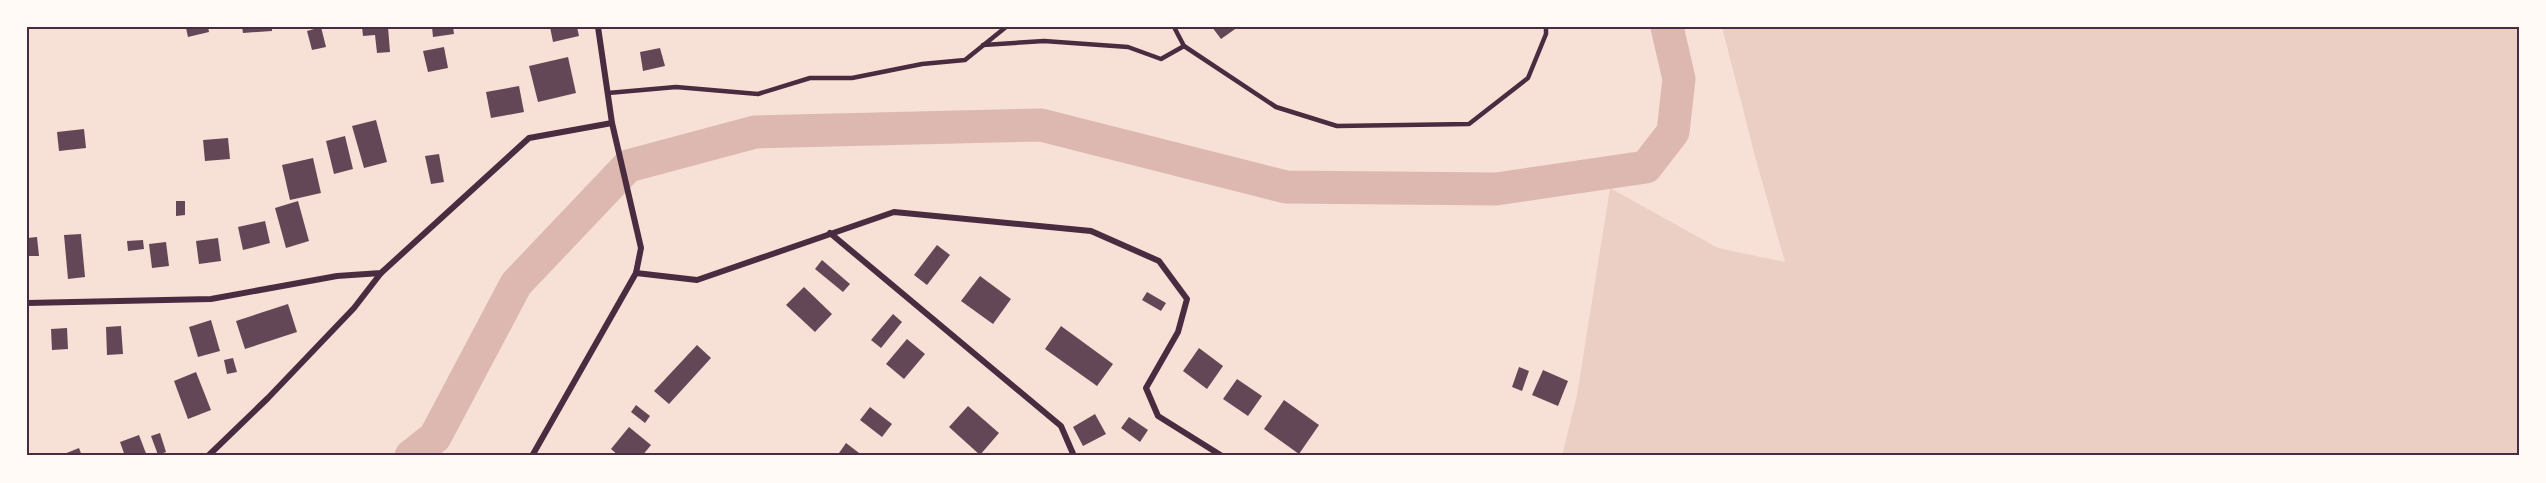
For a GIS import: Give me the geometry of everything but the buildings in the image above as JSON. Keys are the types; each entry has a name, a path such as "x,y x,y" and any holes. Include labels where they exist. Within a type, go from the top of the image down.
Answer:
{"street":[{"path":"532,456 636,273 641,248 612,123 598,27"},
{"path":"208,456 260,406 354,308 381,273 529,138 612,123"},
{"path":"636,273 697,280 894,212 1091,231 1159,261 1187,299 1178,332 1146,388 1158,416 1222,456"},
{"path":"830,233 1062,426 1074,456"},
{"path":"27,303 211,299 337,276 381,273"}],"lane":[{"path":"608,93 676,87 758,94 810,78 852,78 922,64 965,60 1006,27"},
{"path":"1174,27 1184,46 1276,107 1336,126 1469,124 1528,78 1546,34 1546,27"},
{"path":"982,45 1044,41 1128,47 1161,59 1184,46"}],"shaded area":[{"path":"1722,27 2519,27 2519,456 1562,456 1577,395 1610,188 1718,248 1785,262"}],"waterway":[{"path":"411,456 435,437 516,284 628,166 755,132 1041,125 1286,187 1496,189 1646,167 1673,132 1679,79 1667,27"}]}
